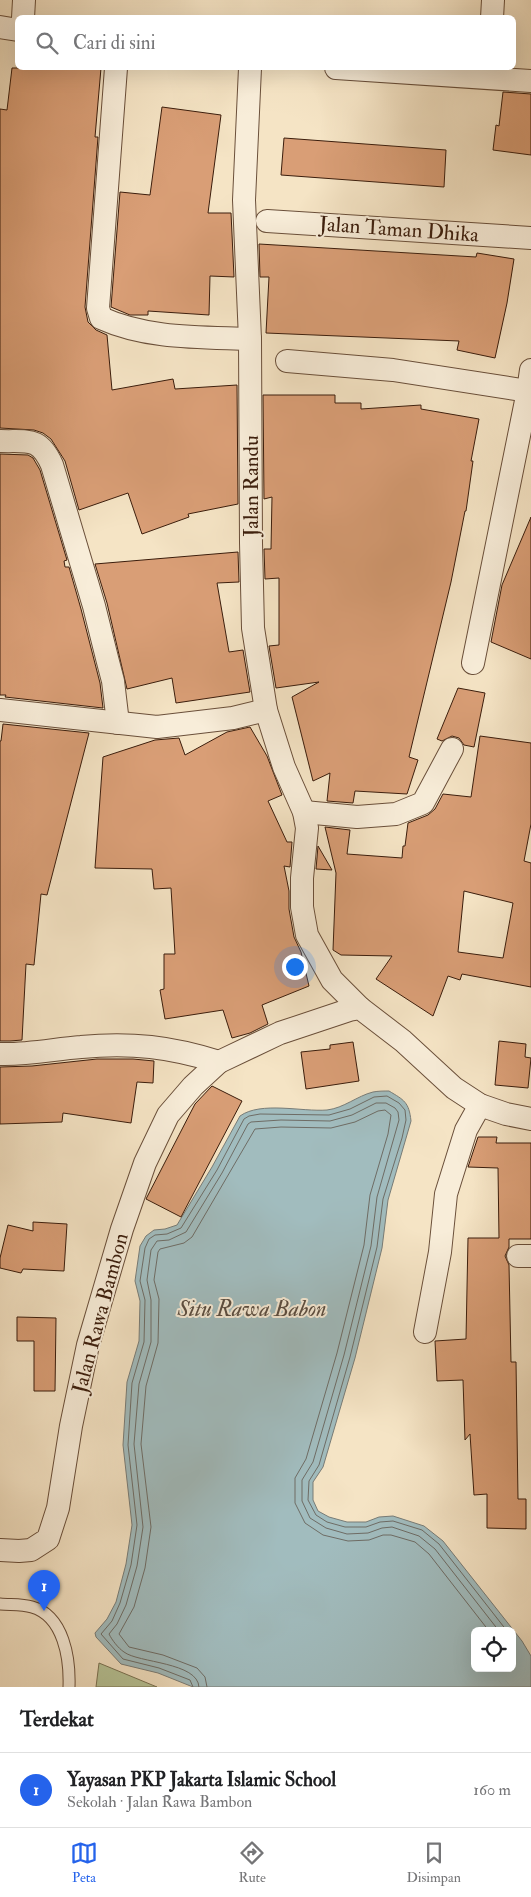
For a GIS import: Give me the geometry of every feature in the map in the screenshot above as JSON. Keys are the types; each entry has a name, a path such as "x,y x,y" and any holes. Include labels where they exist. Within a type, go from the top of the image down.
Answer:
{"street":[{"path":"23,15 24,0"},
{"path":"492,0 492,15"},
{"path":"0,27 15,30"},
{"path":"116,70 98,308 101,318 113,324 166,336 250,339"},
{"name":"Jalan Randu","path":"250,70 244,200 250,339 253,628 266,710 284,767 304,812 307,828 302,878 302,907 307,935 332,980 360,1008"},
{"path":"366,70 531,81"},
{"name":"Jalan Taman Dhika","path":"268,221 531,238"},
{"path":"287,361 530,380 473,663"},
{"path":"0,441 29,442 40,445 47,452 94,606 113,681 118,724"},
{"path":"0,710 156,727 233,718 266,710"},
{"path":"304,812 357,817 396,814 423,803 452,749"},
{"path":"360,1008 403,1041 454,1088 480,1105 506,1114 531,1119"},
{"name":"Jalan Rawa Bambon","path":"0,1550 31,1550 48,1539 58,1508 71,1426 88,1345 122,1229 142,1171 168,1115 193,1086 219,1062 280,1034 360,1008"},
{"path":"0,1054 84,1046 158,1046 188,1052 219,1062"},
{"path":"425,1332 440,1252 446,1194 466,1130 480,1105"}],"lane":[{"path":"0,1604 31,1607 46,1613 56,1626 65,1646 69,1662 69,1687"}],"green space":[{"path":"99,1663 157,1687 96,1687"}],"water":[{"name":"Situ Rawa Babon","path":"389,1091 405,1102 411,1121 388,1200 382,1248 355,1358 323,1467 313,1482 313,1500 318,1511 329,1517 347,1522 366,1522 379,1517 393,1516 424,1526 443,1541 511,1627 471,1627 471,1672 516,1672 516,1633 531,1656 531,1687 193,1687 158,1673 121,1664 96,1637 95,1633 107,1619 116,1602 126,1564 132,1525 123,1445 127,1382 139,1341 140,1301 135,1281 140,1246 146,1236 154,1230 177,1225 240,1116 259,1109 270,1108 333,1109 375,1092"}],"building":[{"path":"12,68 15,68 15,70 101,70 95,137 98,137 85,307 88,322 96,330 107,335 112,390 173,379 175,389 237,385 238,504 188,514 189,517 142,534 128,493 79,510 65,461 51,439 43,433 34,430 0,428 0,109 7,110"},
{"path":"503,92 531,94 531,155 493,150 496,125 499,126"},
{"path":"162,107 221,115 208,213 231,213 234,277 210,276 209,315 148,311 148,315 130,315 111,307 120,192 150,195"},
{"path":"284,138 446,150 444,187 281,175"},
{"path":"259,244 476,257 477,253 514,259 495,358 457,350 459,341 266,333 269,277 260,277"},
{"path":"263,395 335,395 335,403 361,403 361,409 421,405 421,409 479,419 471,461 473,461 466,511 409,757 418,760 407,794 355,791 353,803 327,801 330,773 313,781 292,697 319,682 276,688 269,646 279,645 279,578 265,579 264,549 271,549 272,497 264,499"},
{"path":"0,454 28,455 33,458 40,470 67,560 64,561 65,567 69,567 81,609 100,683 103,708 0,695"},
{"path":"531,517 531,659 491,642 502,585"},
{"path":"238,552 239,582 217,583 229,652 243,650 250,692 176,703 172,678 127,689 107,603 95,564"},
{"path":"458,688 485,693 474,747 464,745 459,738 452,736 442,741 437,739"},
{"path":"3,724 89,733 47,895 41,894 34,965 26,964 22,1040 10,1041 0,1041 0,741"},
{"path":"250,727 267,756 282,795 268,801 287,842 292,842 290,867 284,866 289,891 289,909 294,937 301,952 309,986 262,1005 268,1024 250,1033 232,1038 223,1010 165,1019 160,990 164,989 164,954 175,954 171,888 154,889 152,869 95,868 103,757 155,740 179,738 185,755 227,732"},
{"path":"480,736 531,743 531,824 524,861 531,863 531,987 462,974 460,980 448,976 433,1016 376,979 392,956 341,955 333,950 336,873 325,827 350,830 347,854 402,858 408,823 428,815 435,809 443,794 471,797","holes":["464,891 513,903 503,958 458,952"]},
{"path":"318,846 332,870 316,869"},
{"path":"499,1041 526,1044 525,1057 531,1058 528,1088 495,1085"},
{"path":"353,1042 359,1081 306,1089 301,1052 330,1049 330,1045"},
{"path":"97,1059 154,1061 153,1083 137,1082 131,1123 63,1113 62,1122 0,1124 0,1067 32,1066"},
{"path":"212,1086 242,1101 181,1217 146,1199 195,1104"},
{"path":"478,1137 497,1137 496,1143 531,1143 531,1239 509,1239 509,1247 505,1256 509,1265 511,1362 516,1362 518,1499 526,1499 526,1529 487,1528 487,1494 474,1495 470,1434 465,1440 463,1380 437,1381 435,1341 466,1339 468,1238 499,1238 498,1168 468,1167"},
{"path":"33,1222 67,1224 64,1271 23,1269 21,1273 0,1268 0,1258 8,1225 33,1231"},
{"path":"17,1317 56,1318 55,1391 34,1391 34,1341 17,1341"}],"place":[{"name":"Yayasan PKP Jakarta Islamic School","path":"44,1611"}]}
